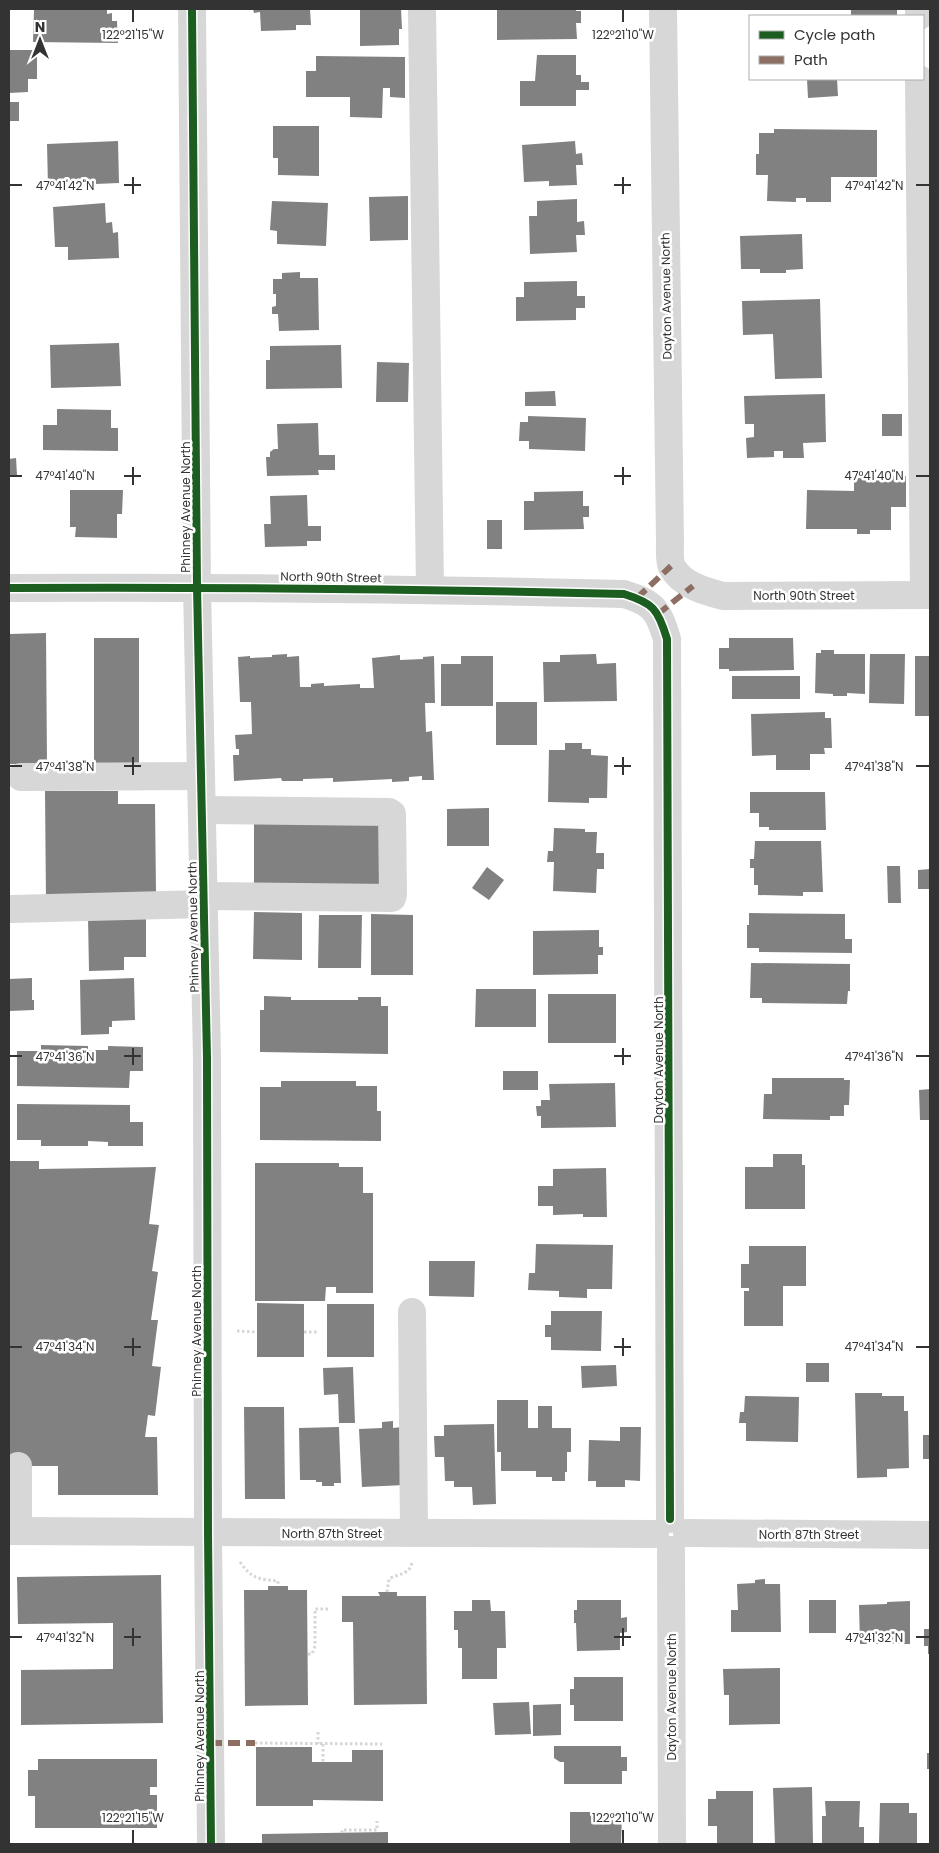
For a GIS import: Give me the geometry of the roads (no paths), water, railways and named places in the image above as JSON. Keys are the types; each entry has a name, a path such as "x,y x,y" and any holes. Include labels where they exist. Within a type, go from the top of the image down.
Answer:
{"street":[{"name":"Phinney Avenue North","path":"192,9 197,587 207,1058 211,1844"},
{"path":"422,9 430,589"},
{"name":"Dayton Avenue North","path":"663,9 670,543 671,566 683,579"},
{"path":"919,80 927,595"},
{"name":"North 90th Street","path":"683,579 701,590 722,596 927,595"},
{"name":"North 90th Street","path":"9,588 430,589 624,594 651,605"},
{"name":"Dayton Avenue North","path":"651,605 662,619 668,638 672,1844"},
{"path":"21,777 201,776"},
{"path":"11,909 204,900 392,898 392,814 389,812 202,810"},
{"path":"412,1312 413,1546"},
{"path":"13,1531 18,1466"},
{"name":"North 87th Street","path":"13,1531 208,1532 413,1546 671,1534 930,1535"}]}
